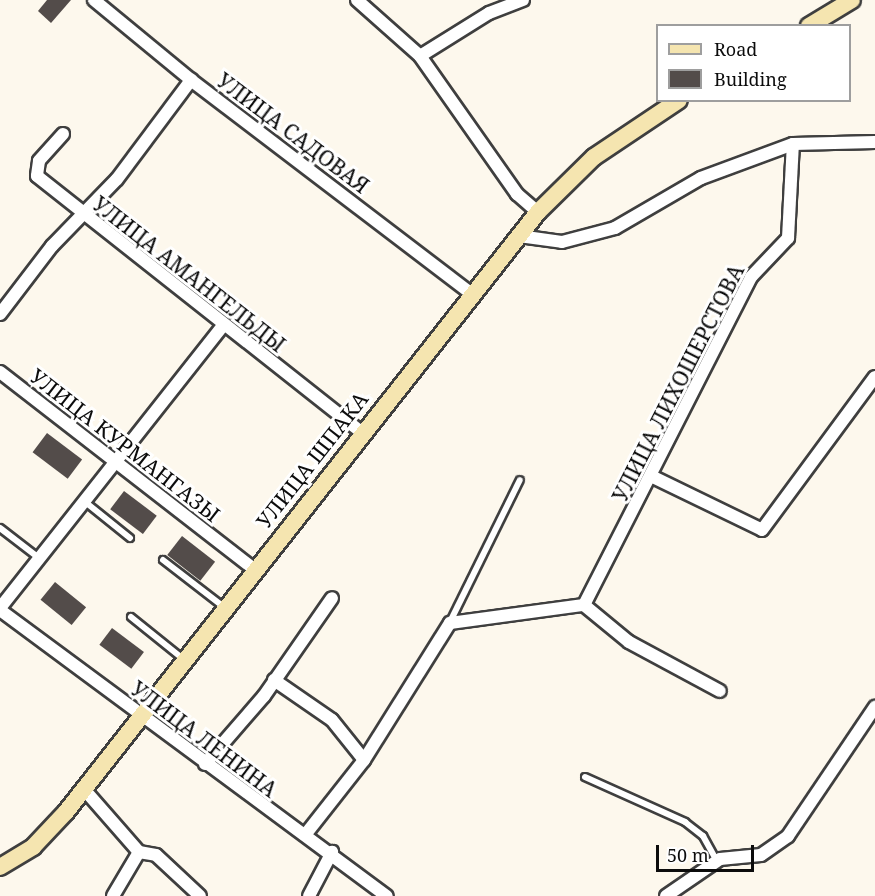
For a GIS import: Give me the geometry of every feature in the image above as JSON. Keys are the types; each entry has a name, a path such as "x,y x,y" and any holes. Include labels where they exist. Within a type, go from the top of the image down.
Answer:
{"street":[{"name":"УЛИЦА САДОВАЯ","path":"94,0 191,80 471,293"},
{"path":"357,0 420,56 517,194 538,212"},
{"path":"420,56 489,14 523,0"},
{"path":"812,24 852,0"},
{"path":"0,314 52,246 83,216 191,80"},
{"name":"УЛИЦА ШПАКА","path":"0,867 33,847 83,789 182,658 226,609 360,431 538,212 594,157 676,102"},
{"name":"УЛИЦА АМАНГЕЛЬДЫ","path":"63,134 39,161 37,176 83,216 222,327 360,431"},
{"path":"519,236 562,242 615,228 701,178 793,144 875,142"},
{"name":"УЛИЦА ЛИХОШЕРСТОВА","path":"584,605 751,277 788,238 793,144"},
{"path":"0,609 114,461 222,327"},
{"name":"УЛИЦА КУРМАНГАЗЫ","path":"0,372 255,570"},
{"path":"651,476 762,530 875,377"},
{"path":"205,764 274,680 333,598"},
{"path":"305,835 364,760 450,623 584,605 629,642 720,691"},
{"name":"УЛИЦА ЛЕНИНА","path":"0,609 205,764 305,835 333,852 387,896"},
{"path":"274,680 332,720 364,760"},
{"path":"666,896 717,861 761,855 788,836 875,707"},
{"path":"83,789 139,852 156,855 200,896"},
{"path":"113,896 139,852"},
{"path":"309,896 333,852"}],"lane":[{"path":"450,623 520,480"},
{"path":"83,501 130,538"},
{"path":"0,528 39,558"},
{"path":"163,560 226,609"},
{"path":"131,617 182,658"},
{"path":"585,777 685,822 703,836 717,861"}],"building":[{"path":"47,0 71,0 51,23 38,11"},
{"path":"47,433 82,459 68,479 33,452"},
{"path":"124,491 157,516 143,534 110,509"},
{"path":"182,536 215,562 200,581 167,555"},
{"path":"55,582 86,607 72,625 41,600"},
{"path":"112,628 144,652 131,669 99,645"}]}
